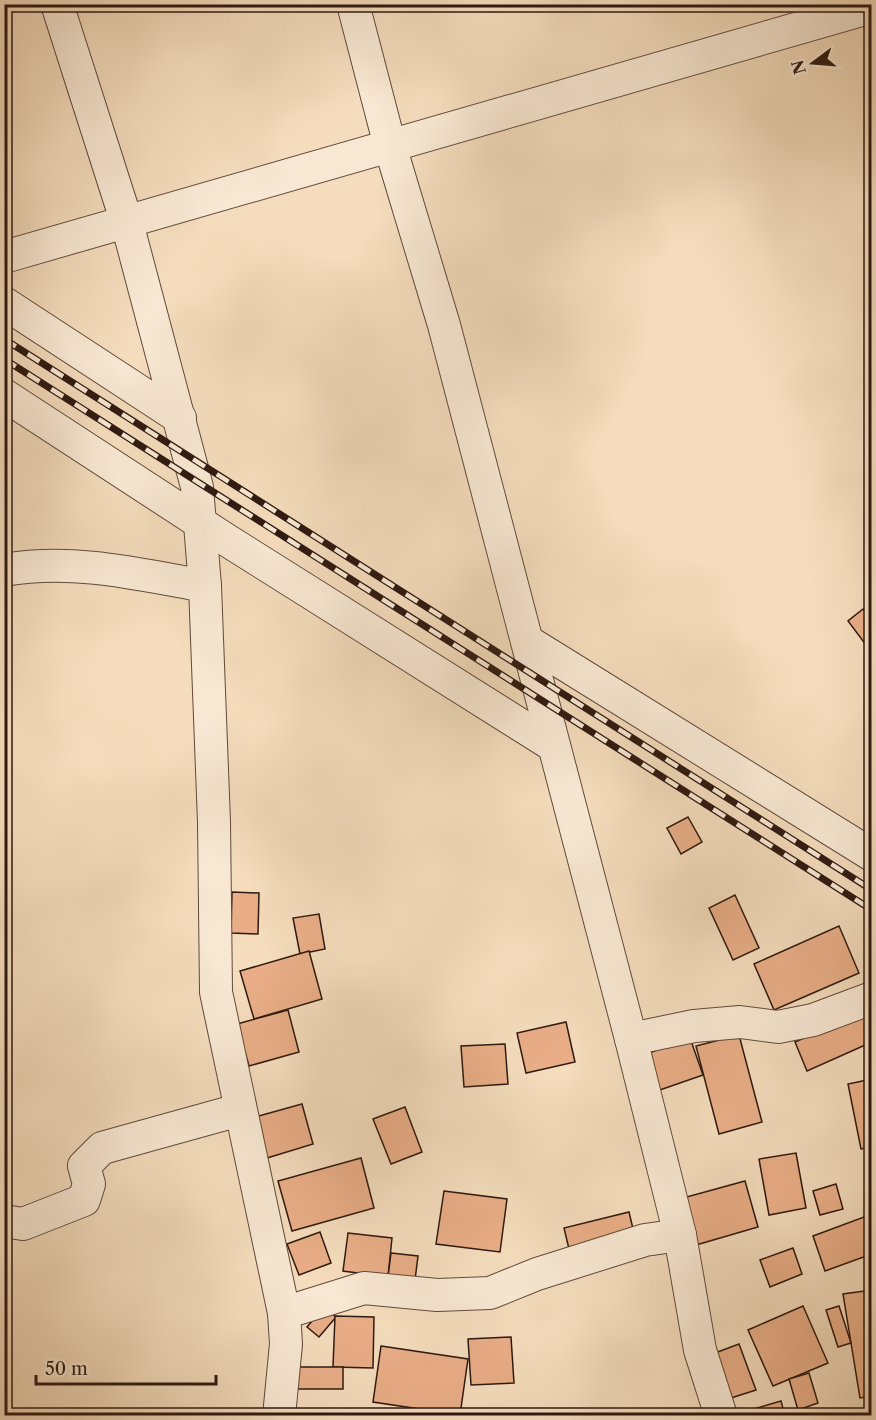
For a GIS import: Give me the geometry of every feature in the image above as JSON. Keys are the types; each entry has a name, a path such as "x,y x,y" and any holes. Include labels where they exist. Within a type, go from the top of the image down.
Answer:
{"street":[{"path":"57,4 127,223 197,487 205,586 214,822 216,992 239,1110 284,1313 286,1344 279,1416"},
{"path":"353,4 390,146 444,325 631,1039 680,1235 700,1350 721,1416"},
{"path":"4,257 872,7"},
{"path":"4,303 180,418"},
{"path":"4,395 554,746"},
{"path":"4,570 37,565 104,567 205,586"},
{"path":"527,641 872,855"},
{"path":"631,1039 694,1026 740,1022 778,1027 813,1020 872,998"},
{"path":"4,1221 23,1224 84,1200 89,1184 84,1166 102,1148 239,1110"},
{"path":"284,1313 364,1288 437,1295 490,1293 537,1274 645,1240 680,1235"}],"building":[{"path":"863,609 872,620 872,653 848,621"},
{"path":"688,817 702,842 681,854 667,828"},
{"path":"232,892 259,893 258,934 231,933"},
{"path":"735,895 759,948 733,960 709,908"},
{"path":"319,914 325,949 300,954 293,918"},
{"path":"839,926 859,973 774,1010 754,964"},
{"path":"309,951 322,999 254,1019 240,971"},
{"path":"872,1008 872,1042 807,1071 795,1042"},
{"path":"288,1010 299,1052 249,1066 237,1024"},
{"path":"566,1022 575,1062 526,1073 517,1033"},
{"path":"739,1035 762,1122 719,1134 696,1046"},
{"path":"690,1038 703,1075 654,1092 641,1056"},
{"path":"505,1044 508,1084 464,1087 461,1046"},
{"path":"872,1079 872,1147 861,1149 848,1084"},
{"path":"302,1104 313,1144 267,1158 255,1117"},
{"path":"405,1107 422,1152 391,1164 373,1119"},
{"path":"796,1153 806,1208 769,1215 759,1159"},
{"path":"361,1158 374,1208 292,1231 278,1181"},
{"path":"745,1181 758,1227 696,1245 683,1198"},
{"path":"836,1184 843,1209 820,1215 813,1191"},
{"path":"444,1191 507,1199 500,1252 436,1244"},
{"path":"629,1212 634,1233 569,1249 564,1228"},
{"path":"872,1214 872,1254 825,1271 813,1236"},
{"path":"320,1232 331,1263 299,1275 287,1244"},
{"path":"348,1233 392,1238 388,1277 343,1271"},
{"path":"793,1248 802,1274 770,1287 760,1260"},
{"path":"391,1253 418,1256 415,1280 388,1277"},
{"path":"872,1290 872,1396 860,1398 843,1294"},
{"path":"803,1306 828,1363 773,1386 748,1330"},
{"path":"839,1306 851,1343 838,1347 826,1310"},
{"path":"324,1307 336,1317 319,1337 307,1327"},
{"path":"335,1316 374,1317 373,1368 333,1367"},
{"path":"511,1337 514,1383 471,1385 468,1339"},
{"path":"739,1344 756,1390 731,1398 715,1353"},
{"path":"381,1346 468,1359 460,1415 373,1402"},
{"path":"296,1367 343,1367 343,1389 296,1389"},
{"path":"809,1373 818,1403 798,1410 789,1379"},
{"path":"781,1401 785,1416 736,1416 736,1414"}],"railway":[{"path":"4,339 872,890"},
{"path":"4,359 872,910"}]}
